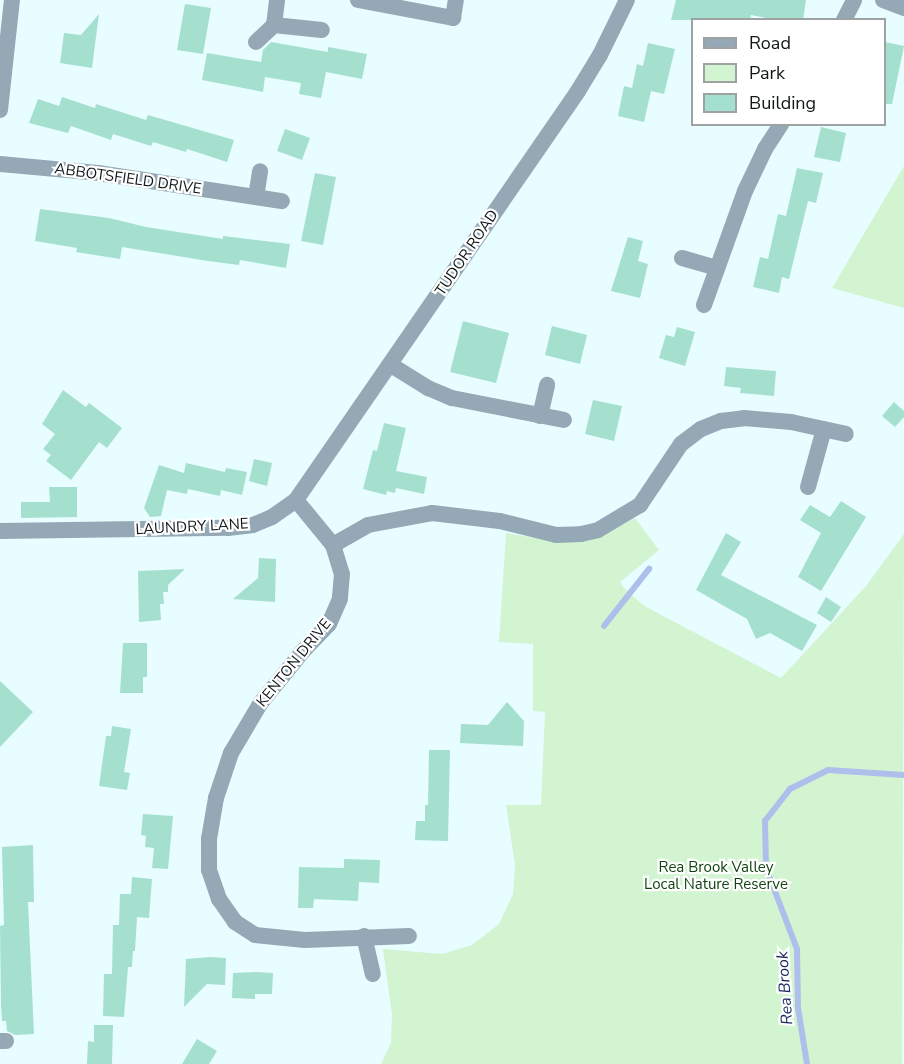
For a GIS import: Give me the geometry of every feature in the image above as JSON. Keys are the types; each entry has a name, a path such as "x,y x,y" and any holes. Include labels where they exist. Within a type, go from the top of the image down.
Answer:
{"street":[{"path":"0,110 12,0"},
{"path":"358,0 453,18 456,0"},
{"name":"TUDOR ROAD","path":"296,500 578,91 600,55 627,0"},
{"path":"845,18 854,0"},
{"path":"883,0 904,8"},
{"path":"256,42 276,13 322,30"},
{"path":"704,305 745,191 779,126"},
{"name":"ABBOTSFIELD DRIVE","path":"0,164 98,173 282,201"},
{"path":"256,197 260,171"},
{"path":"682,258 716,268"},
{"path":"391,365 428,388 452,398 564,420"},
{"path":"540,416 547,384"},
{"path":"296,500 333,545 368,525 432,513 500,521 556,535 581,534 598,530 640,505 681,444 701,429 721,421 744,418 768,419 846,434"},
{"path":"808,487 824,429"},
{"name":"LAUNDRY LANE","path":"0,531 228,528 253,525 272,517 296,500"},
{"name":"KENTON DRIVE","path":"333,545 342,574 340,599 329,624 303,651 260,704 231,753 216,798 209,839 209,870 219,899 235,922 255,935 305,940 408,936"},
{"path":"364,936 373,974"}],"green space":[{"path":"904,166 904,308 832,288"},
{"name":"Rea Brook Valley Local Nature Reserve","path":"635,518 659,550 620,582 624,588 643,605 781,678 866,586 904,534 902,1064 381,1064 391,1043 392,1015 383,949 442,954 472,945 499,924 513,894 515,865 506,805 541,805 545,712 533,711 533,644 499,642 506,533 546,540 600,536"}],"building":[{"path":"676,0 806,0 803,18 766,18 751,15 750,18 671,20"},
{"path":"185,4 211,8 203,54 177,50"},
{"path":"99,14 92,68 60,63 64,33 81,35"},
{"path":"271,42 328,52 328,47 367,54 362,79 326,72 321,98 299,94 301,83 265,77 263,92 202,80 207,53 261,62 263,50"},
{"path":"886,42 904,46 892,104 886,104"},
{"path":"648,43 675,49 664,94 651,91 644,122 618,116 624,86 632,88 637,64 643,66"},
{"path":"62,97 95,108 96,104 146,120 148,115 234,140 227,162 187,149 186,152 153,142 151,146 113,134 111,140 71,126 68,133 29,123 38,99 59,106"},
{"path":"821,127 846,133 840,162 814,157"},
{"path":"285,129 310,138 302,160 277,151"},
{"path":"797,168 823,173 816,203 808,201 789,279 782,277 779,293 753,287 760,257 768,259 778,214 786,216"},
{"path":"315,173 336,177 323,245 301,241"},
{"path":"40,209 109,218 146,227 223,239 223,236 290,244 286,268 240,260 239,265 122,247 120,259 76,252 77,248 35,241"},
{"path":"628,237 643,241 638,261 648,264 640,298 611,291"},
{"path":"463,321 509,333 496,383 450,372"},
{"path":"552,326 587,335 580,364 545,355"},
{"path":"677,327 695,332 685,366 659,358 666,335 674,337"},
{"path":"726,367 776,371 774,396 740,393 741,388 724,386"},
{"path":"63,390 86,407 89,403 122,428 107,448 99,442 71,480 46,461 51,455 43,449 55,434 42,424"},
{"path":"593,400 622,406 614,441 585,434"},
{"path":"894,402 904,411 904,417 895,427 882,416"},
{"path":"384,423 406,428 396,471 427,477 424,494 396,488 395,493 387,491 386,495 363,489 373,450 377,451"},
{"path":"254,459 272,463 267,486 249,481"},
{"path":"186,463 225,472 226,468 247,472 242,495 221,490 220,496 188,489 187,494 167,490 161,516 150,517 144,508 159,465 184,473"},
{"path":"49,487 77,487 77,517 21,518 21,502 50,502"},
{"path":"841,501 866,517 821,591 798,577 821,533 800,520 810,505 830,517"},
{"path":"726,533 741,542 721,575 817,625 802,651 770,633 756,639 747,619 696,590"},
{"path":"259,558 276,559 275,602 233,599 258,578"},
{"path":"185,569 168,585 168,592 163,592 164,604 160,604 161,620 139,622 138,571"},
{"path":"826,597 841,607 831,622 817,613"},
{"path":"123,643 147,643 147,677 143,677 143,693 120,693"},
{"path":"0,681 33,712 0,747"},
{"path":"507,702 524,721 523,746 460,743 461,724 488,725"},
{"path":"112,726 131,729 124,772 130,773 127,790 99,786 106,736 111,736"},
{"path":"429,750 450,750 448,841 415,840 416,821 425,821 425,805 428,805"},
{"path":"143,814 173,816 168,869 152,868 154,848 145,847 146,836 141,835"},
{"path":"33,845 34,902 28,902 34,1034 15,1035 7,1031 6,1021 2,1021 0,926 4,925 2,847"},
{"path":"344,859 380,860 379,883 359,882 358,901 314,899 313,908 298,908 299,867 344,868"},
{"path":"132,877 152,879 149,918 137,917 135,951 133,951 132,967 128,967 124,1017 103,1016 104,974 112,974 113,925 119,925 120,894 131,894"},
{"path":"226,958 225,985 207,984 184,1007 186,959"},
{"path":"233,973 273,973 272,994 255,994 255,999 232,998"},
{"path":"94,1025 113,1025 112,1064 87,1064 88,1041 94,1042"},
{"path":"197,1039 217,1051 209,1064 182,1064"}],"waterway":[{"path":"604,626 649,569"},
{"name":"Rea Brook","path":"807,1064 798,1008 797,949 766,868 765,821 790,789 828,770 904,775"}]}
